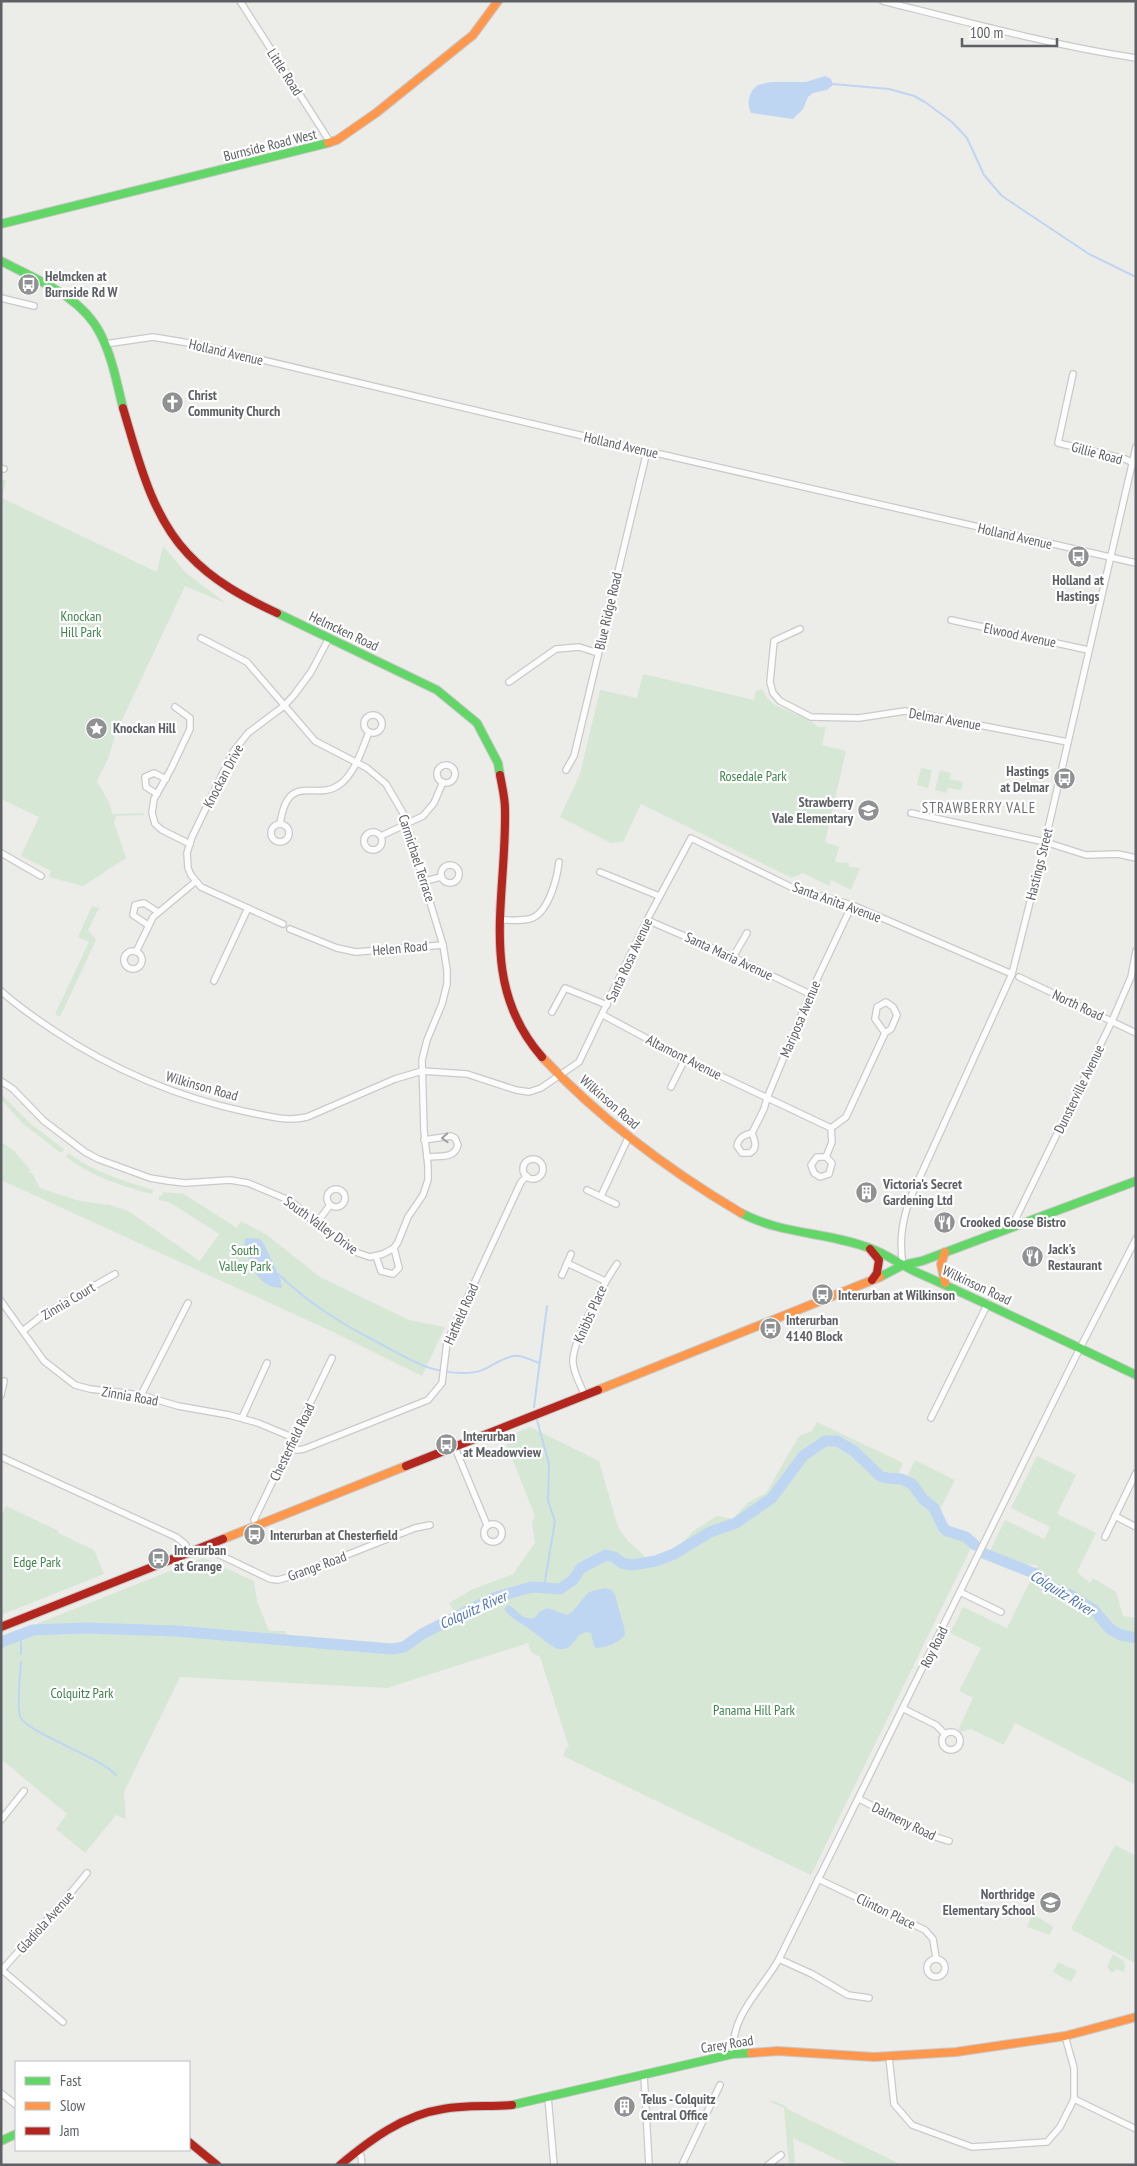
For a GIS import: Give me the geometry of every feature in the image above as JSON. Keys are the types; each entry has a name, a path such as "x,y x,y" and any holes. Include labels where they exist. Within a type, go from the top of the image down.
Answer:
{"main road":[{"name":"Burnside Road West","path":"1,224 259,162 330,142 357,127 473,35 498,1"},
{"name":"Helmcken Road","path":"1,261 62,293 85,311 105,344 151,496 166,526 184,550 204,570 236,593 452,699 473,717 491,742 497,756 504,785 500,920 502,972 505,989 515,1019 531,1044 561,1076"},
{"name":"Wilkinson Road","path":"561,1076 629,1136 668,1166 747,1216 766,1224 848,1239 869,1247 1136,1376"},
{"path":"1,1626 189,1551 257,1527 871,1282 903,1265 945,1252 1136,1180"},
{"path":"869,1247 879,1260 877,1273 871,1282"},
{"path":"945,1252 941,1258 940,1268 945,1283"},
{"name":"Carey Road","path":"340,2165 357,2150 387,2130 425,2113 458,2107 509,2105 733,2054 769,2051 890,2057 1004,2046 1065,2036 1136,2017"},
{"path":"1,2141 15,2134"},
{"path":"190,2143 217,2165"}],"street":[{"name":"Little Road","path":"240,1 330,142"},
{"path":"883,1 985,27 1107,54 1136,58"},
{"path":"1,298 34,306"},
{"name":"Holland Avenue","path":"105,344 153,337 195,344 647,451 1136,563"},
{"name":"Gillie Road","path":"1074,374 1058,443 1125,459 1134,464"},
{"name":"Hastings Street","path":"903,1265 900,1248 902,1230 910,1201 1012,974 1045,842 1110,557 1134,464 1136,447"},
{"name":"Blue Ridge Road","path":"566,770 574,756 647,451"},
{"name":"Elwood Avenue","path":"951,620 1088,650"},
{"name":"Delmar Avenue","path":"800,629 774,641 770,682 773,693 780,701 810,717 822,719 859,718 905,711 1068,742"},
{"name":"Carmichael Terrace","path":"201,638 247,662 315,741 367,768 386,784 399,804 407,823 443,945"},
{"name":"Knockan Drive","path":"196,882 188,868 187,853 233,752 248,733 284,706 311,672 329,638"},
{"path":"509,682 556,649 579,647 598,653"},
{"path":"175,707 190,718 191,723 166,779 157,794 152,806 152,813 155,824 162,830 190,844"},
{"path":"280,824 285,804 295,793 307,789 325,790 337,787 350,773 369,732"},
{"path":"157,794 146,787 145,777 154,773 166,779"},
{"path":"381,836 423,816 429,810 443,782"},
{"path":"911,813 1045,842 1086,855 1118,854 1136,858"},
{"name":"Santa Rosa Avenue","path":"561,1076 579,1062 659,896 691,838"},
{"name":"Santa Anita Avenue","path":"691,838 793,888 852,905 1012,974"},
{"path":"1,853 41,876"},
{"path":"500,920 530,920 539,913 545,906 557,879 559,862"},
{"path":"600,872 659,896"},
{"path":"425,881 442,877"},
{"path":"611,886 614,878"},
{"path":"136,952 148,925 158,912 196,882 208,891 283,924"},
{"path":"148,925 133,915 135,905 144,903 158,912"},
{"name":"Mariposa Avenue","path":"752,1133 764,1109 810,994 852,905"},
{"path":"214,981 248,908"},
{"name":"Santa Maria Avenue","path":"647,920 733,957 810,994"},
{"name":"Helen Road","path":"290,929 336,948 356,952 443,945 447,970 446,984 442,1004 426,1040 422,1071"},
{"path":"733,957 747,933"},
{"name":"Dunsterville Avenue","path":"1018,1224 1016,1218 1112,1021 1131,977 1136,951"},
{"name":"North Road","path":"1019,977 1136,1033"},
{"path":"552,1012 565,988 607,1005"},
{"name":"Wilkinson Road","path":"1,991 19,1007 76,1045 129,1074 199,1100 275,1118 292,1120 307,1117 394,1079 422,1071 467,1074 522,1092 541,1088 561,1076"},
{"path":"826,1157 832,1142 831,1128 846,1118 885,1033 892,1029 897,1015 893,1006 886,1002 877,1007 875,1019 885,1033"},
{"name":"Altamont Avenue","path":"603,1015 685,1058 831,1128"},
{"path":"671,1087 685,1058"},
{"path":"394,1248 408,1217 426,1188 428,1174 424,1140 422,1071"},
{"name":"South Valley Drive","path":"1,1081 13,1089 44,1121 85,1152 98,1159 150,1178 168,1182 185,1183 230,1180 248,1183 291,1201 316,1224 358,1253 376,1256 394,1248 399,1268 393,1274 381,1271 376,1256"},
{"path":"424,1140 452,1136 458,1145 457,1150 451,1156 427,1157"},
{"path":"601,1196 629,1136"},
{"name":"Hatfield Road","path":"290,1447 304,1450 428,1400 434,1394 442,1383 447,1342 521,1182 527,1176"},
{"path":"587,1190 616,1204"},
{"path":"316,1224 330,1205"},
{"name":"Roy Road","path":"733,2054 735,2030 742,2012 779,1959 1136,1238"},
{"path":"562,1275 572,1254"},
{"path":"568,1263 606,1281"},
{"name":"Knibbs Place","path":"585,1396 575,1371 573,1355 606,1281 617,1264"},
{"name":"Zinnia Court","path":"24,1330 43,1315 114,1274"},
{"name":"Zinnia Road","path":"1,1301 24,1330 44,1361 69,1381 90,1389 142,1395 178,1406 242,1418 294,1438"},
{"path":"142,1395 188,1302"},
{"path":"931,1418 988,1303"},
{"name":"Chesterfield Road","path":"257,1527 254,1520 332,1358"},
{"path":"242,1418 267,1363"},
{"path":"1,1395 4,1381"},
{"path":"455,1448 488,1525"},
{"path":"1,1457 176,1537 185,1544 189,1551"},
{"path":"1104,1536 1136,1473"},
{"path":"1115,1516 1136,1527"},
{"name":"Grange Road","path":"212,1543 214,1552 265,1577 278,1580 296,1575 415,1528 430,1525"},
{"path":"960,1592 1001,1612"},
{"path":"904,1709 936,1725 944,1733"},
{"path":"1,1820 24,1791"},
{"name":"Dalmeny Road","path":"859,1799 900,1819 906,1824 937,1838 949,1841"},
{"name":"Gladiola Avenue","path":"1,1971 62,1904 88,1872"},
{"name":"Clinton Place","path":"818,1879 925,1930 932,1939 936,1958"},
{"path":"779,1959 812,1974 848,1995 869,1998"},
{"path":"1,1971 63,2022"},
{"path":"890,2057 894,2104 912,2125 972,2147 1047,2142 1060,2127 1074,2099 1074,2068 1065,2036"},
{"path":"644,2075 649,2165"},
{"path":"682,2165 720,2085"},
{"path":"1,2093 15,2104"},
{"path":"548,2097 554,2165"},
{"path":"1074,2099 1136,2128"},
{"path":"357,2150 361,2156 362,2165"},
{"path":"768,2165 781,2156"}],"green space":[{"name":"Knockan Hill Park","path":"1,479 6,481 2,498 157,572 163,546 186,573 227,604 185,586 115,735 108,759 97,781 110,804 112,814 143,813 144,815 116,816 114,822 126,858 83,886 49,877 51,871 21,856 39,817 1,799"},
{"name":"Rosedale Park","path":"643,674 754,700 756,691 762,689 767,698 775,705 811,721 818,727 826,727 822,745 846,751 825,842 839,847 835,862 849,863 849,867 860,868 851,890 831,880 829,886 803,873 792,878 641,804 623,842 611,843 560,817 580,774 600,690 637,698"},
{"path":"921,768 932,770 928,788 917,785"},
{"path":"940,770 951,773 949,781 950,779 963,782 961,790 948,788 946,793 935,790"},
{"path":"92,906 99,908 88,930 96,940 60,1017 55,1014 89,942 78,937"},
{"path":"1,1094 32,1125 64,1149 61,1153 22,1123 1,1099"},
{"name":"South Valley Park","path":"1,1142 12,1149 31,1170 29,1171 30,1173 32,1173 40,1188 80,1201 110,1205 128,1211 200,1261 219,1234 171,1203 159,1200 159,1196 162,1196 163,1192 184,1194 237,1228 241,1221 267,1235 320,1277 409,1320 445,1327 422,1376 333,1332 1,1180"},
{"path":"68,1153 98,1171 153,1190 152,1194 96,1175 66,1157"},
{"path":"817,1422 903,1463 896,1479 905,1481 915,1460 955,1480 940,1509 943,1526 949,1530 964,1534 972,1546 811,1875 563,1756 567,1747 569,1747 540,1657 531,1652 528,1643 387,1688 180,1677 124,1792 126,1819 116,1815 85,1853 56,1829 67,1814 1,1759 1,1638 203,1558 254,1581 257,1601 269,1631 285,1631 290,1642 337,1646 353,1645 399,1651 435,1627 457,1616 449,1603 473,1589 513,1574 535,1543 532,1522 535,1516 504,1438 530,1427 599,1461 618,1527 628,1541 650,1561 678,1548 692,1532 716,1516 733,1519 747,1503 766,1493 799,1436 812,1431"},
{"path":"1037,1456 1076,1475 1057,1514 1096,1533 1077,1572 1090,1583 1093,1578 1116,1592 1123,1616 1136,1618 1136,1785 1015,1723 1004,1745 971,1729 960,1732 959,1728 973,1698 959,1691 981,1648 950,1633 963,1607 1007,1628 1038,1565 997,1564 986,1559 1005,1520 1044,1539 1050,1527 1011,1508"},
{"name":"Edge Park","path":"6,1506 94,1550 104,1574 1,1615 1,1516"},
{"path":"1115,1845 1136,1856 1135,1963 1071,1929"},
{"path":"1036,1916 1053,1927 1050,1935 1027,1927 1031,1917"},
{"path":"1113,1954 1124,1961 1125,1967 1123,1972 1116,1969 1114,1972 1111,1972 1107,1967"},
{"path":"1058,1962 1077,1971 1071,1982 1053,1972"},
{"path":"772,2100 902,2165 849,2165 793,2138 795,2164 789,2165 784,2108 771,2102"}],"water":[{"path":"825,76 831,79 833,85 827,90 813,93 808,97 803,109 793,119 751,113 749,98 752,90 758,85 771,82 806,82"},
{"path":"246,1238 260,1239 264,1244 280,1278 282,1288 266,1284 260,1279 248,1259 244,1243"},
{"path":"605,1588 612,1590 615,1595 625,1635 615,1643 604,1647 596,1648 591,1633 586,1632 579,1635 567,1648 556,1648 514,1619 504,1609 508,1605 523,1617 530,1619 535,1618 539,1612 547,1608 567,1615 572,1612 589,1592"}],"waterway":[{"path":"833,84 889,89 914,96 925,102 952,122 967,138 984,175 1002,196 1089,254 1136,277"},
{"path":"278,1274 302,1295 338,1320 410,1360 429,1368 440,1371 472,1373 484,1370 503,1359 513,1356 524,1357 539,1363"},
{"path":"534,1407 547,1306"},
{"path":"537,1420 549,1464 548,1501 555,1521 544,1587"},
{"name":"Colquitz River","path":"1,1642 33,1630 85,1628 176,1631 392,1649 404,1647 422,1634 496,1597 532,1587 560,1589 573,1580 581,1568 606,1555 614,1557 622,1563 632,1565 656,1561 674,1554 710,1532 736,1523 772,1498 803,1456 825,1441 837,1441 854,1451 880,1476 901,1479 912,1484 923,1499 934,1508 943,1527 947,1531 966,1537 975,1545"},
{"name":"Colquitz River","path":"983,1553 1036,1574 1051,1587 1070,1595 1094,1610 1110,1629 1121,1635 1136,1638"},
{"path":"18,1635 21,1642 21,1654"},
{"path":"21,1662 19,1712 25,1723 35,1730 95,1760 116,1775"}],"traffic: fast":[{"path":"1,224 328,143"},
{"path":"1,261 43,282 71,299 93,321 108,352 123,408"},
{"path":"277,613 437,690 477,723 498,763 500,775"},
{"path":"880,1277 903,1265 922,1261 1136,1181"},
{"path":"741,1213 773,1226 840,1239 872,1249 916,1272 1136,1375"},
{"path":"512,2105 733,2054 751,2053"},
{"path":"1,2141 15,2134"}],"traffic: slow":[{"path":"328,143 337,140 376,113 473,35 498,1"},
{"path":"542,1057 587,1101 636,1142 714,1197 741,1213"},
{"path":"945,1252 941,1264 945,1283"},
{"path":"598,1390 880,1277"},
{"path":"223,1539 406,1466"},
{"path":"751,2053 777,2051 874,2057 956,2052 1065,2036 1136,2017"}],"traffic: jam":[{"path":"123,408 147,485 164,522 175,539 198,564 219,581 241,595 277,613"},
{"path":"500,775 505,809 500,907 502,969 509,1000 522,1029 542,1057"},
{"path":"870,1249 879,1260 877,1273 872,1280"},
{"path":"406,1466 598,1390"},
{"path":"1,1627 223,1539"},
{"path":"340,2165 388,2130 428,2112 452,2108 512,2105"},
{"path":"190,2143 217,2165"}],"place":[{"name":"Helmcken at Burnside Rd W","path":"29,284"},
{"name":"Christ Community Church","path":"172,403"},
{"name":"Holland at Hastings","path":"1078,557"},
{"name":"Knockan Hill","path":"97,728"},
{"name":"Hastings at Delmar","path":"1065,779"},
{"name":"Strawberry Vale Elementary","path":"869,810"},
{"name":"Victoria's Secret Gardening Ltd","path":"867,1192"},
{"name":"Crooked Goose Bistro","path":"944,1222"},
{"name":"Jack's Restaurant","path":"1032,1257"},
{"name":"Interurban at Wilkinson","path":"822,1295"},
{"name":"Interurban 4140 Block","path":"770,1328"},
{"name":"Interurban at Meadowview","path":"447,1444"},
{"name":"Interurban at Chesterfield","path":"254,1535"},
{"name":"Interurban at Grange","path":"158,1558"},
{"name":"Northridge Elementary School","path":"1051,1902"},
{"name":"Telus - Colquitz Central Office","path":"625,2107"}],"district":[{"name":"STRAWBERRY VALE","path":"979,808"}],"park label":[{"name":"Colquitz Park","path":"82,1693"},
{"name":"Panama Hill Park","path":"754,1710"}]}
